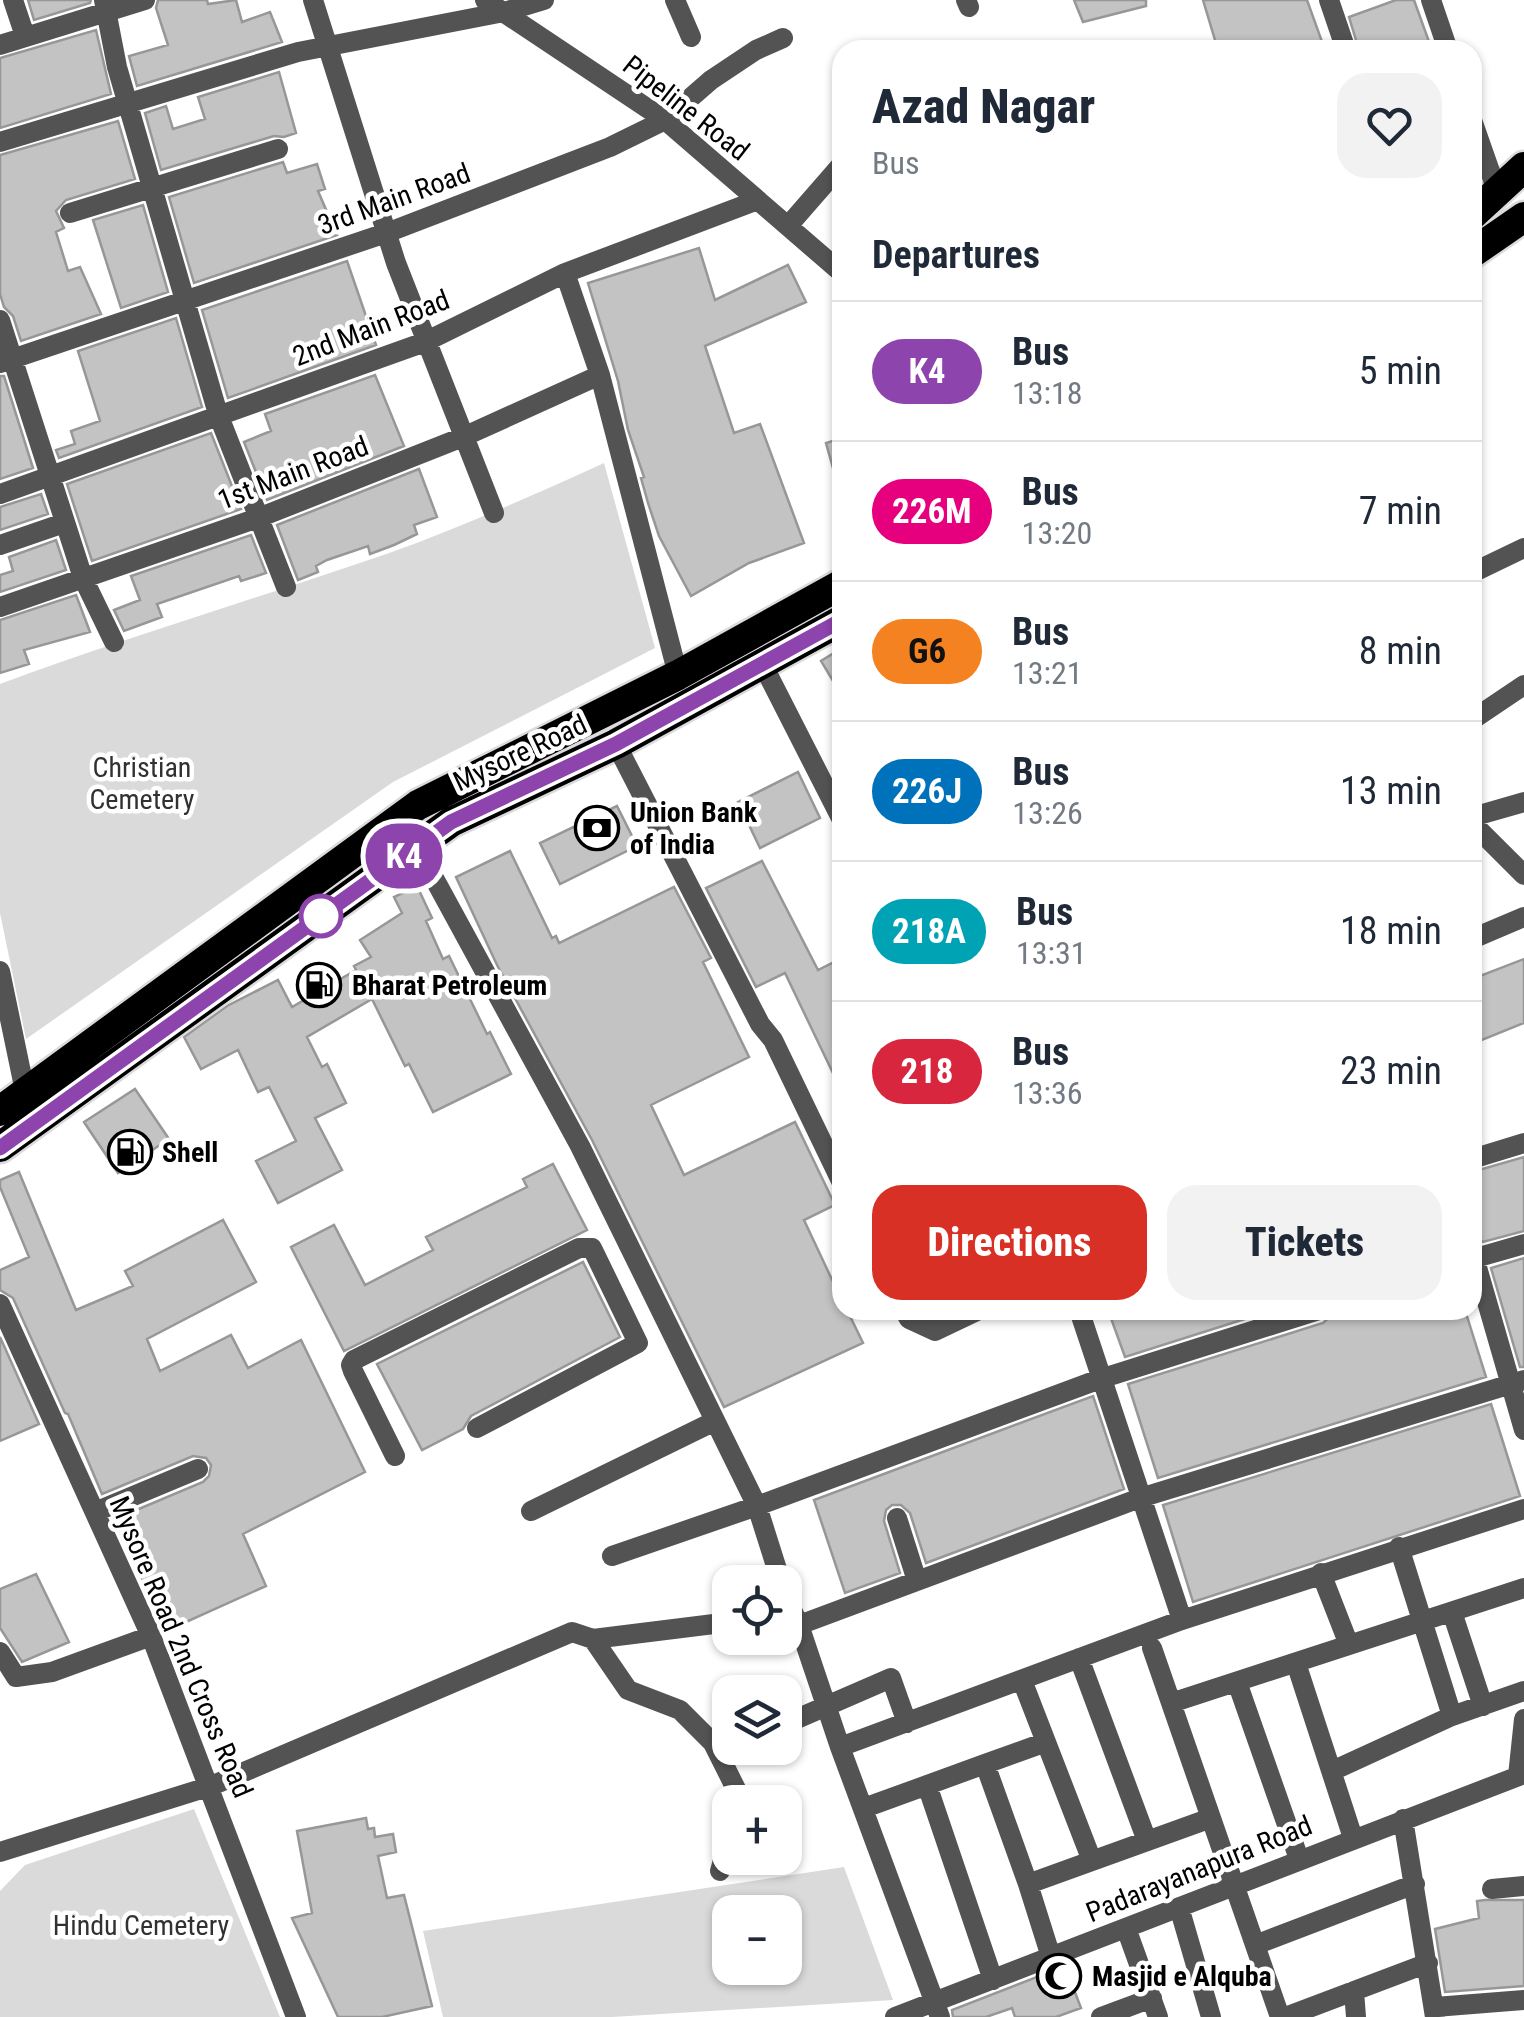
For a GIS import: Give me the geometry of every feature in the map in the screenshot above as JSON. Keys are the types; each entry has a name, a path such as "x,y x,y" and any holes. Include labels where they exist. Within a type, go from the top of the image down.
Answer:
{"highway":[{"path":"1482,207 1524,167"},
{"path":"1482,246 1524,217"},
{"name":"Mysore Road","path":"12,1102 418,805 678,675 832,590"},
{"name":"Mysore Road","path":"0,1147 451,822 616,744 832,626"}],"street":[{"path":"13,0 25,36"},
{"path":"0,45 105,5 146,0"},
{"path":"313,0 396,262 494,513"},
{"name":"Pipeline Road","path":"485,0 664,120 832,264"},
{"path":"0,142 298,52 504,12 544,0"},
{"path":"675,0 692,37"},
{"path":"1329,0 1343,40"},
{"path":"1431,0 1445,40"},
{"path":"105,5 117,67 218,414 286,587"},
{"name":"3rd Main Road","path":"8,361 389,232 610,147 664,120 711,80 756,50 783,38"},
{"path":"1482,148 1498,194"},
{"path":"70,213 278,149"},
{"path":"788,226 832,175"},
{"name":"2nd Main Road","path":"0,494 425,342 564,273 758,200"},
{"path":"564,273 600,375 678,675"},
{"path":"0,320 8,361 83,578 114,642"},
{"name":"1st Main Road","path":"0,607 258,518 463,437 600,375"},
{"path":"0,545 64,522"},
{"path":"1482,568 1524,548"},
{"path":"764,665 832,800"},
{"path":"1482,713 1524,685"},
{"path":"616,744 760,1024 773,1040 832,1162"},
{"path":"1482,817 1524,802"},
{"path":"1482,830 1524,874"},
{"path":"417,847 580,1146 756,1506 775,1565"},
{"path":"1482,934 1524,916"},
{"path":"0,971 12,1102 32,1124"},
{"path":"1482,1156 1524,1143"},
{"path":"1482,1254 1524,1244"},
{"path":"394,1456 353,1371 354,1360 580,1248 592,1248 638,1339 634,1347 478,1428"},
{"path":"604,1271 634,1257"},
{"path":"1482,1282 1517,1381 1524,1430"},
{"name":"Mysore Road 2nd Cross Road","path":"0,1304 151,1636 296,2017"},
{"path":"633,1329 663,1315"},
{"path":"910,1320 934,1332 959,1320"},
{"path":"1082,1320 1182,1620"},
{"path":"612,1556 1100,1379 1283,1320"},
{"path":"802,1606 917,1581 1140,1498 1517,1381"},
{"path":"531,1511 714,1420"},
{"path":"95,1512 198,1469"},
{"path":"840,1747 1182,1620 1524,1509"},
{"path":"897,1518 917,1581"},
{"path":"1399,1547 1452,1716"},
{"path":"1321,1573 1349,1645"},
{"path":"1172,1703 1524,1588"},
{"path":"1452,1612 1482,1706"},
{"path":"0,1852 210,1786 572,1632 592,1640 712,1624"},
{"path":"0,1652 16,1676 52,1672 151,1636"},
{"path":"592,1640 628,1690 680,1710 712,1742"},
{"path":"802,1641 937,2010"},
{"path":"1152,1648 1282,2017 1428,1964"},
{"path":"1079,1658 1147,1840"},
{"path":"1296,1662 1353,1838"},
{"path":"802,1716 890,1678 906,1722"},
{"path":"1022,1680 1092,1861"},
{"path":"1237,1682 1300,1859"},
{"path":"1332,1771 1452,1716 1524,1691"},
{"path":"1521,1775 1524,1719"},
{"path":"864,1808 1046,1742"},
{"path":"985,1764 1051,1957"},
{"name":"Padarayanapura Road","path":"895,2017 937,2010 993,1980 1521,1775"},
{"path":"927,1785 993,1980"},
{"path":"1028,1884 1211,1818"},
{"path":"1403,1818 1435,2012 1524,2000"},
{"path":"1255,1945 1415,1884"},
{"path":"1492,1889 1524,1886"},
{"path":"1179,1907 1211,2017"},
{"path":"1101,2017 1155,2007 1126,1928"},
{"path":"1354,1991 1356,2017"}],"green space":[{"name":"Christian Cemetery","path":"604,463 655,648 393,782 26,1039 0,913 0,684 392,552"},
{"name":"Hindu Cemetery","path":"194,1809 280,2017 0,2017 0,1891 25,1865"},
{"path":"844,1867 893,2000 612,2017 443,2017 423,1931"}],"building":[{"path":"28,0 91,0 34,20"},
{"path":"158,0 207,0 208,4 236,0 242,22 270,12 282,42 137,86 129,56 168,45 156,8"},
{"path":"1074,0 1146,0 1146,6 1083,22"},
{"path":"1203,0 1307,0 1321,40 1215,40"},
{"path":"1396,0 1414,0 1428,40 1356,40 1349,17"},
{"path":"96,30 111,94 0,128 0,58"},
{"path":"279,72 296,133 161,170 145,113 166,106 173,129 205,119 198,97"},
{"path":"118,121 135,179 66,200 56,211 64,228 56,232 68,271 80,267 101,314 21,341 0,294 0,155"},
{"path":"283,162 287,173 317,164 325,189 318,191 337,235 194,283 169,197"},
{"path":"143,205 168,292 121,308 93,220"},
{"path":"699,248 715,300 788,265 806,302 705,346 734,433 760,424 804,543 749,563 691,596 659,536 648,503 618,381 588,283"},
{"path":"347,261 376,345 228,398 202,310"},
{"path":"176,318 202,407 59,458 56,450 75,444 71,431 100,421 78,351"},
{"path":"375,375 404,446 267,500 244,442 271,431 265,414"},
{"path":"0,376 4,376 33,468 0,479"},
{"path":"211,433 241,509 92,561 67,484"},
{"path":"832,441 832,464 826,443"},
{"path":"419,469 437,517 414,525 417,534 394,545 370,554 368,546 327,560 316,566 318,572 298,580 277,525"},
{"path":"41,494 48,514 0,530 0,507"},
{"path":"251,535 266,573 241,581 239,576 157,604 162,617 124,631 114,610 140,600 131,576"},
{"path":"56,540 66,570 0,592 0,575 13,571 9,557"},
{"path":"76,595 90,632 24,650 29,664 0,673 0,620"},
{"path":"832,654 832,679 821,661"},
{"path":"798,772 820,818 760,848 738,802"},
{"path":"617,806 637,846 560,884 540,843"},
{"path":"510,851 552,938 556,936 559,943 674,887 711,958 703,962 749,1057 651,1105 684,1175 795,1122 832,1199 832,1206 804,1220 832,1280 832,1320 852,1320 863,1343 724,1407 592,1140 497,965 456,877"},
{"path":"762,861 818,970 832,963 832,1071 785,973 756,987 706,888"},
{"path":"417,886 432,918 426,921 443,959 449,956 511,1074 433,1112 372,999 307,1037 322,1067 327,1064 346,1103 315,1118 342,1170 278,1203 256,1161 296,1141 269,1087 258,1092 238,1050 201,1069 184,1037 227,1006 278,980 292,1007 356,970 354,966 371,957 360,940 402,913 394,897"},
{"path":"1524,959 1524,1023 1482,1040 1482,975"},
{"path":"135,1089 169,1139 118,1173 84,1122"},
{"path":"1524,1157 1524,1231 1482,1241 1482,1169"},
{"path":"553,1164 587,1230 344,1351 291,1247 334,1225 365,1285 433,1250 426,1237 527,1187 523,1179"},
{"path":"19,1172 76,1310 133,1286 125,1271 223,1220 256,1282 147,1339 160,1371 231,1335 248,1368 301,1340 365,1472 243,1534 266,1586 166,1631 115,1519 203,1482 211,1465 206,1458 193,1456 102,1494 13,1298 0,1290 0,1270 29,1257 0,1187 0,1180"},
{"path":"1524,1258 1524,1367 1520,1367 1491,1268"},
{"path":"583,1262 620,1337 471,1416 463,1429 422,1450 377,1364"},
{"path":"1112,1320 1242,1320 1125,1357"},
{"path":"1468,1320 1486,1377 1158,1478 1128,1384 1323,1323"},
{"path":"0,1337 39,1424 0,1441"},
{"path":"1093,1396 1124,1489 926,1563 910,1513 901,1505 892,1505 886,1510 884,1521 900,1573 845,1593 814,1500"},
{"path":"1491,1404 1520,1496 1193,1602 1163,1505"},
{"path":"36,1574 69,1642 22,1662 0,1628 0,1589"},
{"path":"366,1818 375,1837 393,1834 396,1852 378,1856 387,1898 404,1895 432,2006 382,2017 338,2017 292,1918 312,1913 297,1831"},
{"path":"1524,1900 1524,1986 1445,1992 1435,1929 1479,1918 1477,1901"},
{"path":"1065,1966 1081,2008 1056,2017 1015,2017 1012,2008 986,2017 953,2017 952,2010"}],"bus line":[{"name":"K4","path":"0,1148 451,822 616,744 832,626"}],"place":[{"name":"Union Bank of India","path":"597,828"},
{"name":"Bharat Petroleum","path":"319,985"},
{"name":"Shell","path":"130,1152"},
{"name":"Masjid e Alquba","path":"1059,1976"}]}
